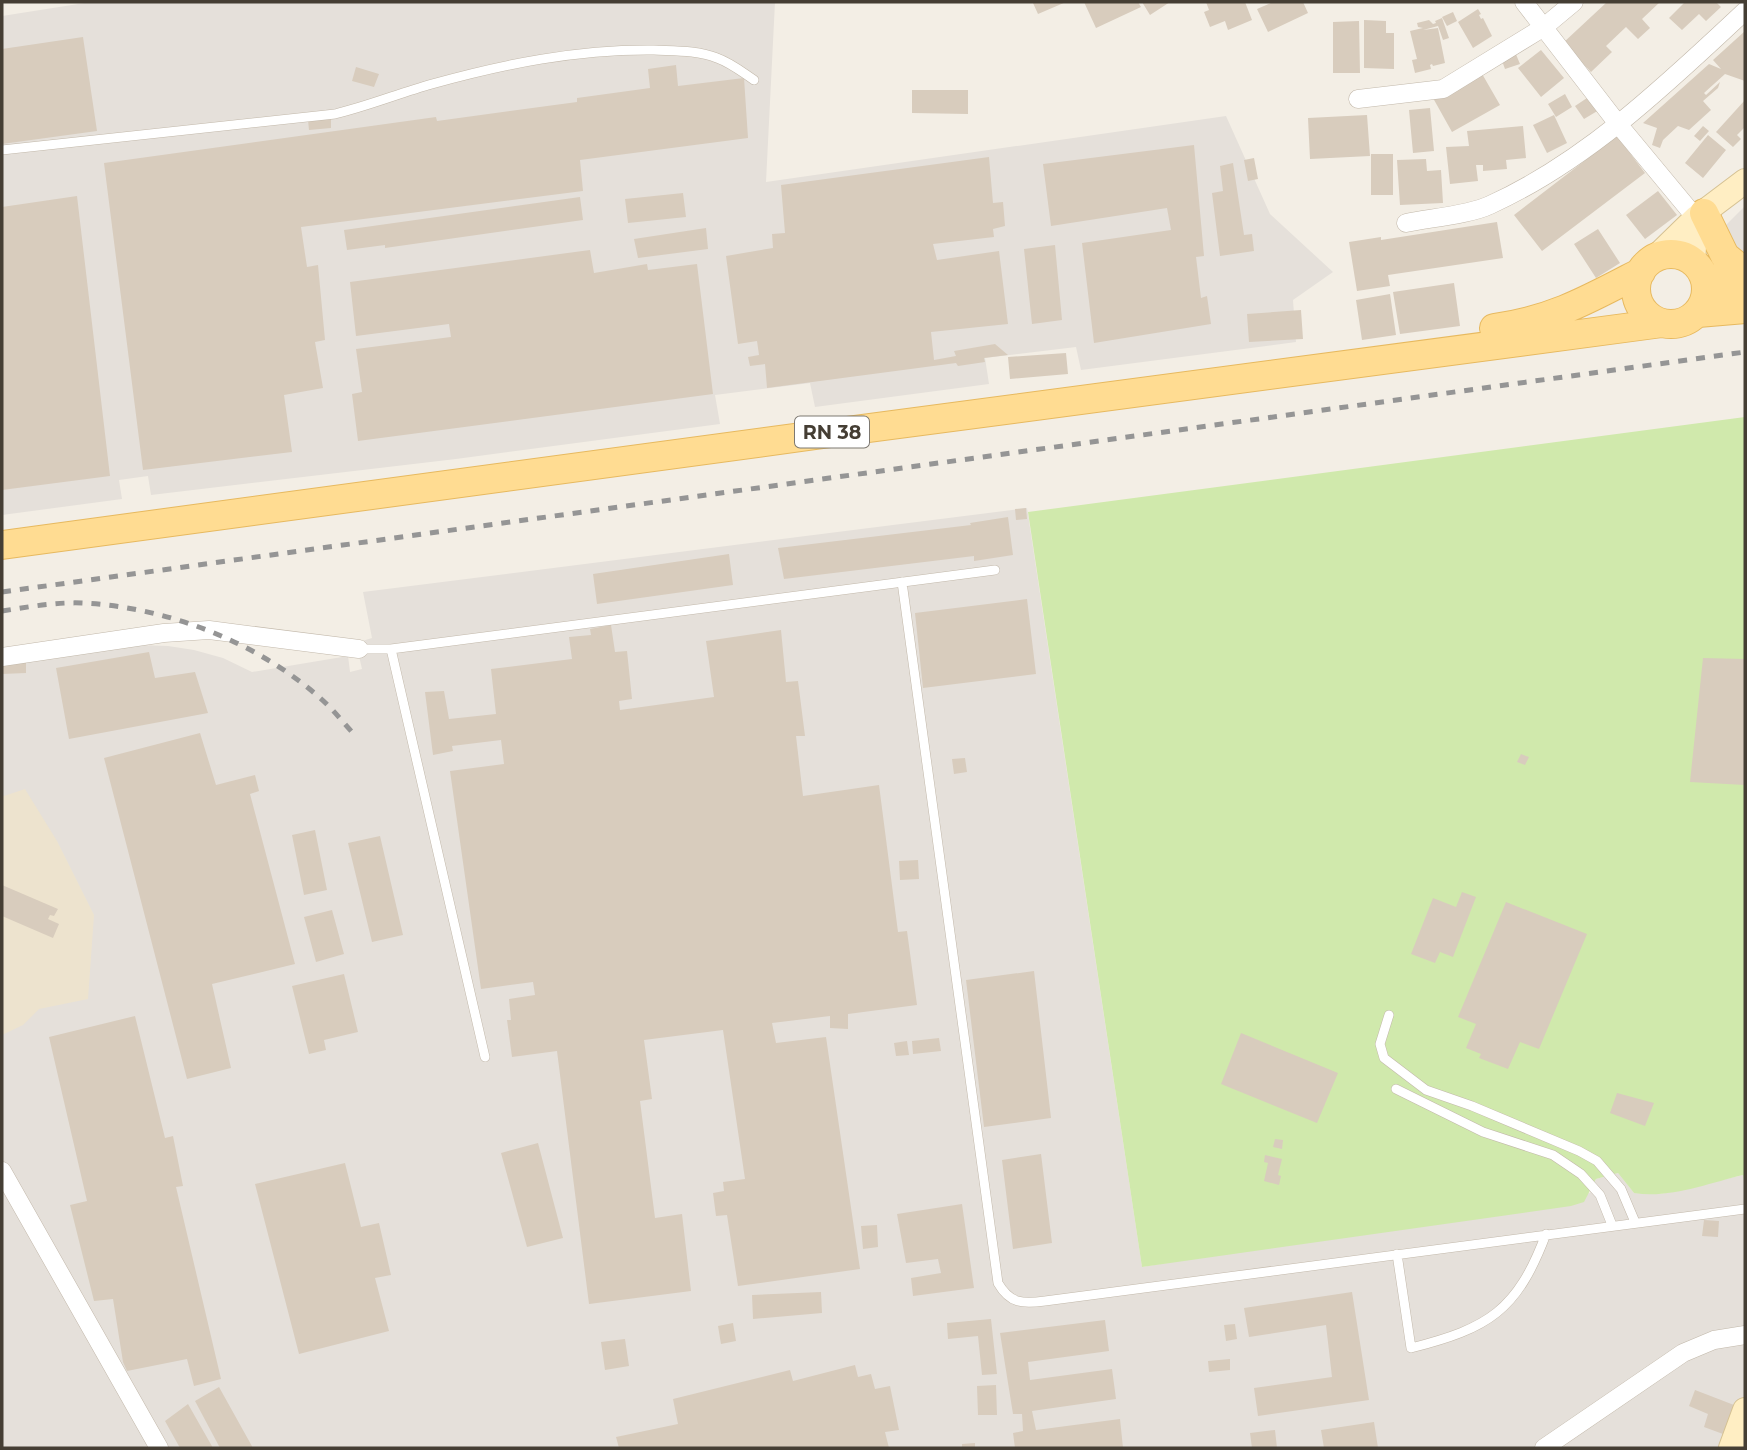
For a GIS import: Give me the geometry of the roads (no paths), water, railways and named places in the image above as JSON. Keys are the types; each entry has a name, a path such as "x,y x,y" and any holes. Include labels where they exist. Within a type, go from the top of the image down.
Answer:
{"main road":[{"path":"1662,323 1651,318 1642,309 1636,284 1648,265 1700,216 1745,181"},
{"path":"1698,313 1707,293 1698,268 1700,216"},
{"path":"1700,216 1725,256 1745,272"},
{"path":"1648,265 1669,254 1682,256 1729,287 1745,292"},
{"name":"RN 38","path":"2,545 789,438 1231,373 1517,325 1549,317 1581,304 1648,265"},
{"name":"RN 38","path":"2,532 1231,373 1662,323 1682,323 1698,313 1745,309"},
{"path":"1731,1448 1745,1410"}],"street":[{"path":"1524,2 1618,124 1700,216"},
{"path":"1358,99 1443,89 1544,27 1574,2"},
{"path":"1406,223 1487,207 1559,168 1618,124 1745,11"},
{"path":"2,657 164,633 209,630 359,649"},
{"path":"2,1171 159,1448"},
{"path":"1544,1448 1683,1353 1714,1340 1745,1335"}],"lane":[{"path":"2,150 335,114 490,69 553,56 625,50 690,51 716,57 754,80"},
{"path":"359,649 391,649 995,570"},
{"path":"902,582 998,1283 1005,1295 1015,1301 1031,1303 1745,1209"},
{"path":"391,649 485,1058"},
{"path":"1389,1015 1380,1044 1384,1058 1426,1090 1472,1106 1597,1161 1621,1189 1635,1222"},
{"path":"1396,1089 1483,1132 1553,1155 1581,1174 1600,1195 1612,1225"},
{"path":"1397,1254 1411,1348 1455,1336 1483,1322 1506,1305 1523,1286 1546,1234"}],"railway":[{"path":"2,592 1745,352"},
{"path":"2,611 82,603 145,611 208,630 267,659 294,677 332,709 352,732"}]}
